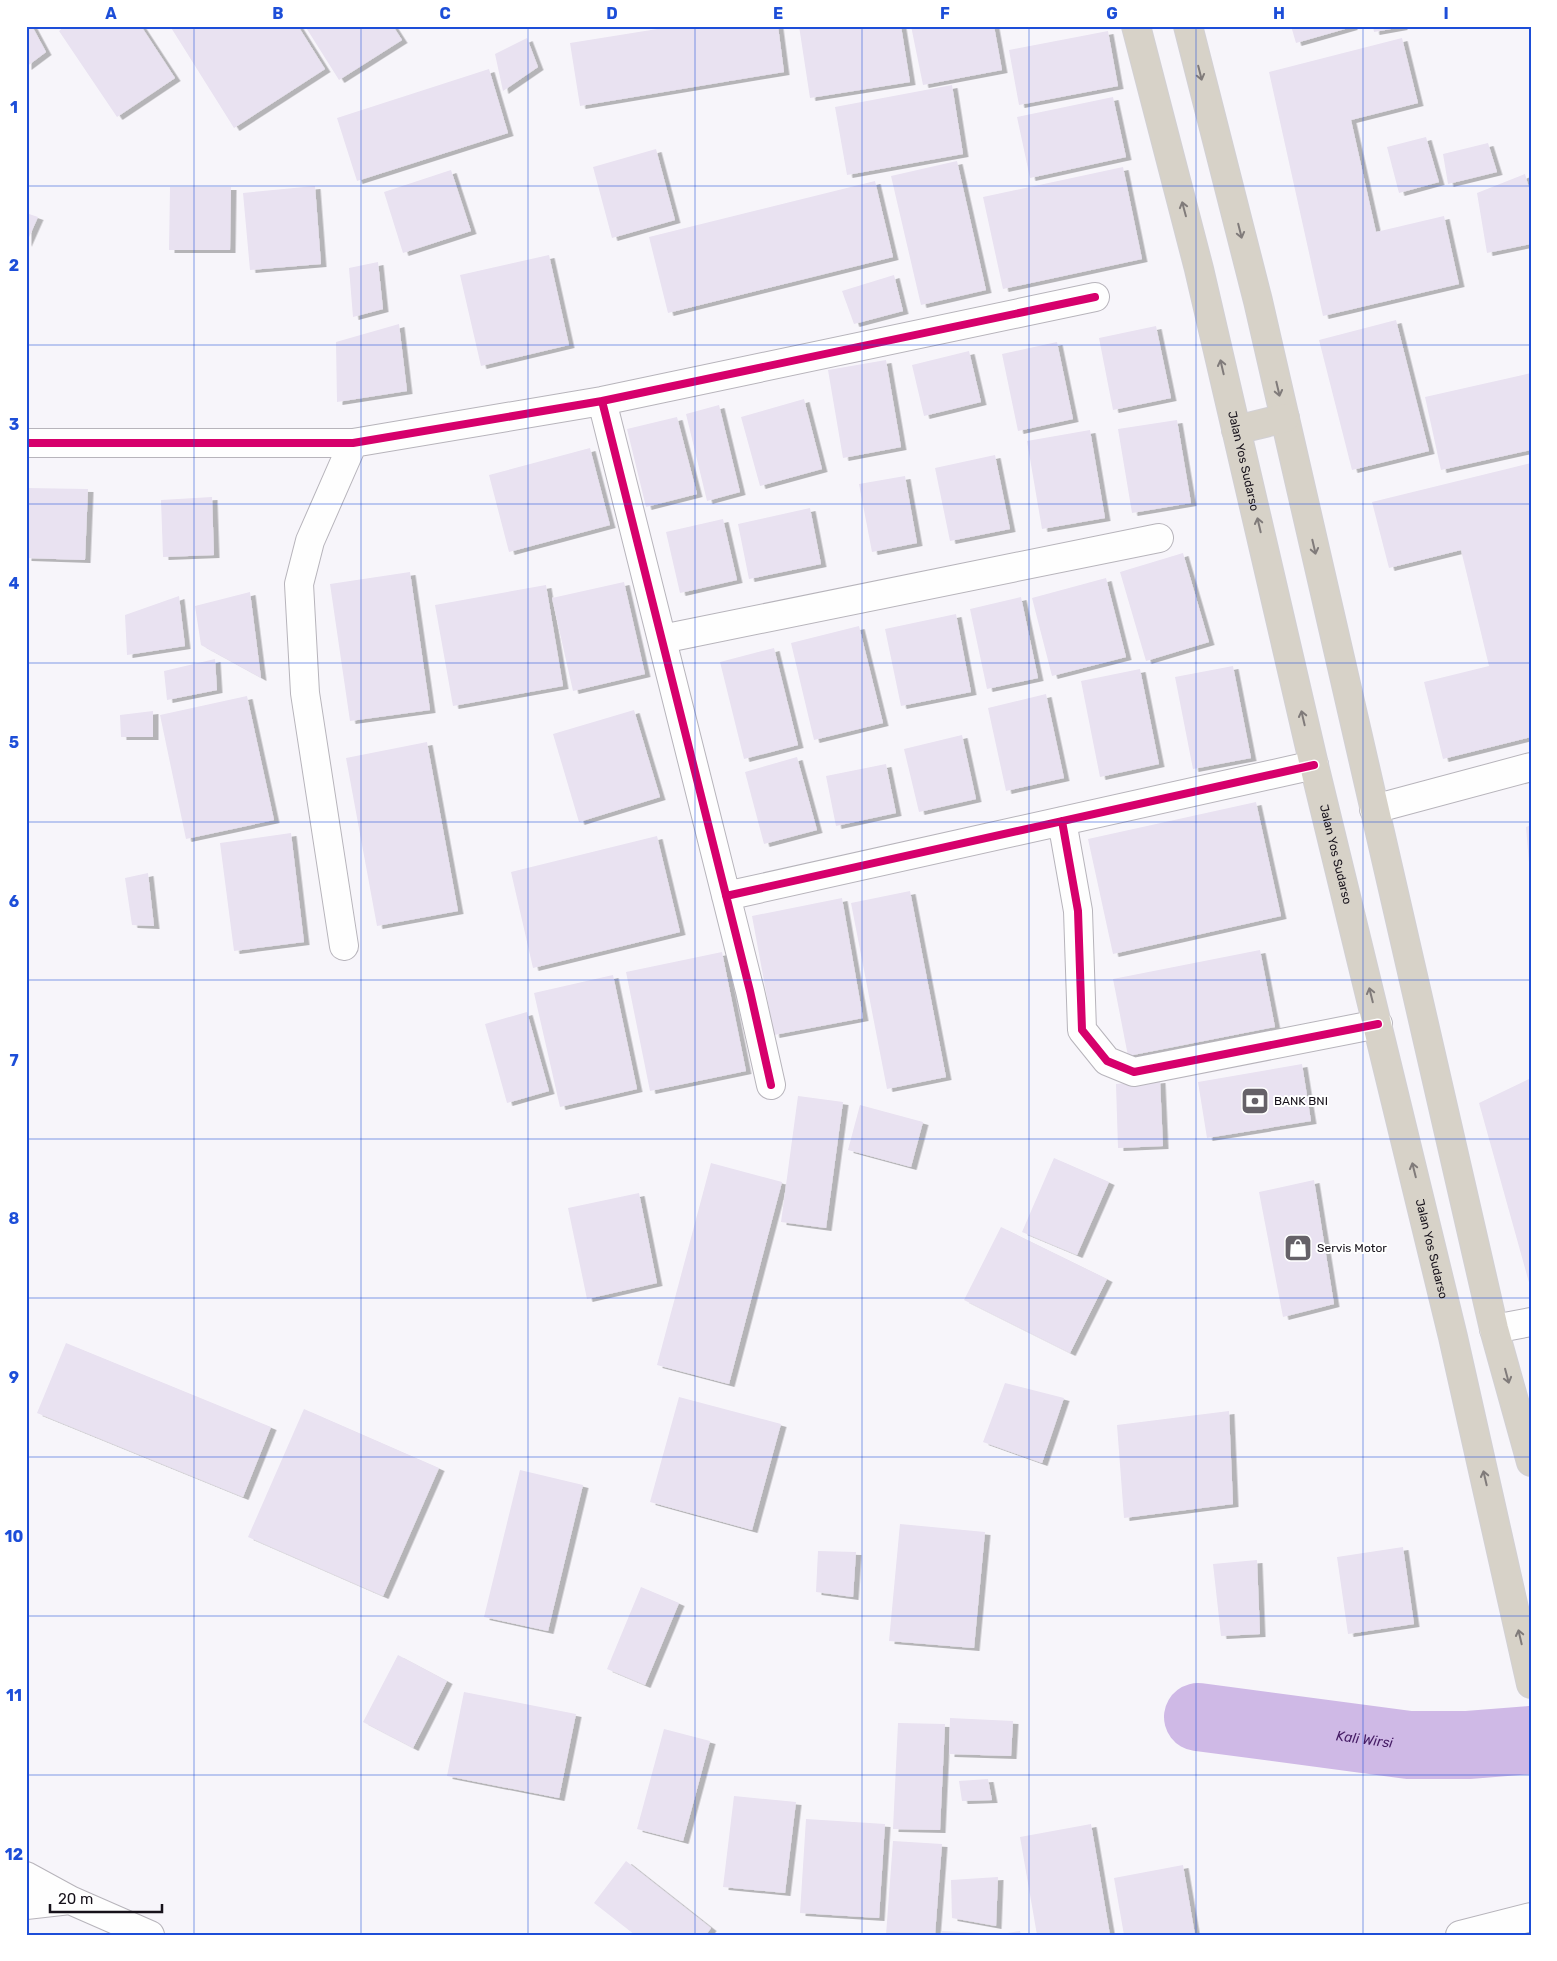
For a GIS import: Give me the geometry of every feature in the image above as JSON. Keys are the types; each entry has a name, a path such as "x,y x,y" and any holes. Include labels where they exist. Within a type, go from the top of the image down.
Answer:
{"highway":[{"name":"Jalan Yos Sudarso","path":"1136,26 1199,269 1314,765 1453,1337 1531,1684"},
{"path":"1188,26 1258,301 1494,1329 1531,1462"},
{"path":"1236,430 1285,418"}],"street":[{"path":"26,443 353,443 602,401 1095,296"},
{"path":"602,401 726,896 771,1085"},
{"path":"344,946 306,693 299,584 310,541 353,443"},
{"path":"662,639 1159,538"},
{"path":"726,896 1314,765"},
{"path":"1374,809 1531,767"},
{"path":"1062,821 1078,911 1082,1030 1107,1061 1134,1072 1378,1024"},
{"path":"1494,1329 1531,1322"},
{"path":"26,1876 70,1900 150,1935"},
{"path":"26,1905 70,1900"},
{"path":"1460,1935 1531,1917"}],"building":[{"path":"26,26 32,26 46,52 26,67"},
{"path":"65,26 141,26 175,78 117,117 59,31"},
{"path":"170,26 298,26 325,69 234,128"},
{"path":"305,26 393,26 402,40 339,80"},
{"path":"676,26 778,26 784,72 580,106 570,43"},
{"path":"799,26 901,26 910,82 810,98"},
{"path":"911,26 994,26 1002,70 923,85"},
{"path":"1291,26 1352,26 1352,27 1296,43"},
{"path":"1373,26 1402,26 1402,27 1374,32"},
{"path":"1108,31 1118,86 1019,105 1009,50"},
{"path":"527,38 538,67 503,91 495,54"},
{"path":"1402,38 1418,103 1351,120 1376,232 1444,216 1459,284 1323,316 1269,72"},
{"path":"489,69 508,133 357,181 337,118"},
{"path":"952,85 963,154 847,175 835,107"},
{"path":"1113,97 1126,157 1030,178 1017,117"},
{"path":"1426,137 1439,182 1399,193 1387,147"},
{"path":"1488,143 1497,172 1448,184 1443,154"},
{"path":"656,149 675,220 612,238 593,167"},
{"path":"957,161 986,290 921,305 891,176"},
{"path":"1123,167 1142,259 1003,289 983,197"},
{"path":"451,170 471,231 403,253 384,192"},
{"path":"1525,174 1531,195 1531,244 1487,253 1477,193"},
{"path":"875,181 893,257 668,313 649,237"},
{"path":"315,186 321,264 250,270 243,193"},
{"path":"170,187 231,187 230,250 169,250"},
{"path":"26,213 38,217 26,244"},
{"path":"549,255 569,345 481,366 460,275"},
{"path":"378,262 383,309 353,317 349,268"},
{"path":"894,275 903,311 854,324 842,291"},
{"path":"1396,320 1429,451 1352,470 1319,340"},
{"path":"399,324 407,391 337,402 336,342"},
{"path":"1156,326 1171,398 1113,410 1099,338"},
{"path":"1057,342 1073,419 1018,431 1002,354"},
{"path":"969,351 981,402 924,416 912,365"},
{"path":"886,360 901,447 843,458 828,370"},
{"path":"1531,373 1531,450 1441,470 1425,397"},
{"path":"804,399 822,469 760,486 741,417"},
{"path":"719,405 740,492 707,501 686,414"},
{"path":"677,417 697,494 646,507 627,429"},
{"path":"1177,420 1191,503 1132,513 1118,429"},
{"path":"1090,430 1105,518 1042,529 1027,441"},
{"path":"590,448 610,525 509,552 489,475"},
{"path":"995,455 1010,529 950,541 935,468"},
{"path":"1531,463 1531,737 1443,759 1424,682 1489,666 1461,550 1389,568 1372,502"},
{"path":"905,476 917,543 872,552 859,484"},
{"path":"26,488 88,489 85,560 26,558"},
{"path":"212,497 214,555 163,557 161,500"},
{"path":"810,508 821,564 749,579 738,524"},
{"path":"723,519 737,580 680,593 666,532"},
{"path":"1183,553 1209,642 1146,661 1120,572"},
{"path":"410,572 430,710 350,721 330,584"},
{"path":"1106,578 1126,657 1052,676 1032,598"},
{"path":"624,582 645,674 573,691 552,598"},
{"path":"546,585 563,686 453,706 435,605"},
{"path":"250,592 261,678 201,645 195,606"},
{"path":"179,596 185,646 127,655 125,615"},
{"path":"1021,597 1038,678 987,689 970,609"},
{"path":"956,614 971,692 901,706 885,629"},
{"path":"859,626 883,723 814,740 791,643"},
{"path":"774,648 798,745 744,759 720,662"},
{"path":"215,659 217,690 167,700 164,671"},
{"path":"1233,666 1251,758 1193,769 1175,677"},
{"path":"1140,669 1159,764 1100,777 1081,681"},
{"path":"1046,694 1064,778 1006,791 988,708"},
{"path":"247,696 274,820 186,839 160,715"},
{"path":"634,710 660,797 579,822 553,734"},
{"path":"153,711 153,737 121,737 120,715"},
{"path":"962,735 976,799 919,812 904,749"},
{"path":"427,742 458,911 377,926 346,758"},
{"path":"797,757 817,830 764,844 745,772"},
{"path":"886,764 896,813 836,826 826,776"},
{"path":"1256,802 1281,916 1113,954 1088,839"},
{"path":"1531,825 1531,863 1529,863 1526,827"},
{"path":"291,833 304,942 234,951 220,843"},
{"path":"657,836 680,932 533,968 511,872"},
{"path":"148,873 154,926 132,925 125,878"},
{"path":"910,891 946,1077 887,1089 851,903"},
{"path":"842,898 863,1018 774,1035 752,916"},
{"path":"1260,950 1275,1027 1128,1056 1113,979"},
{"path":"722,952 746,1071 650,1091 626,972"},
{"path":"613,975 637,1089 560,1107 534,993"},
{"path":"527,1012 549,1091 507,1103 485,1024"},
{"name":"BANK BNI","path":"1302,1064 1311,1121 1207,1138 1198,1082"},
{"path":"1530,1073 1531,1286 1479,1103 1529,1079"},
{"path":"1160,1080 1163,1146 1118,1148 1116,1084"},
{"path":"798,1096 843,1102 826,1228 781,1222"},
{"path":"860,1105 923,1122 911,1167 848,1150"},
{"path":"1054,1158 1109,1182 1077,1255 1022,1232"},
{"path":"711,1163 782,1182 729,1384 657,1365"},
{"name":"Servis Motor","path":"1314,1180 1334,1304 1283,1317 1259,1192"},
{"path":"639,1193 657,1283 587,1299 568,1208"},
{"path":"1001,1227 1107,1279 1070,1353 964,1300"},
{"path":"66,1343 271,1427 243,1497 37,1413"},
{"path":"1005,1383 1064,1398 1042,1463 983,1442"},
{"path":"679,1397 781,1424 752,1530 650,1502"},
{"path":"304,1409 439,1468 383,1596 248,1537"},
{"path":"1229,1411 1233,1504 1124,1518 1117,1425"},
{"path":"520,1470 583,1485 548,1631 484,1617"},
{"path":"900,1524 985,1532 974,1648 889,1641"},
{"path":"1403,1547 1414,1624 1348,1634 1337,1557"},
{"path":"818,1551 856,1552 853,1597 816,1592"},
{"path":"1257,1560 1260,1634 1221,1636 1213,1564"},
{"path":"641,1587 679,1603 645,1685 607,1669"},
{"path":"398,1655 447,1681 413,1748 363,1722"},
{"path":"464,1692 576,1714 559,1798 447,1776"},
{"path":"950,1718 1013,1721 1011,1756 949,1754"},
{"path":"898,1723 945,1724 940,1830 893,1829"},
{"path":"664,1729 710,1741 683,1841 637,1829"},
{"path":"988,1779 992,1800 962,1801 959,1781"},
{"path":"734,1796 796,1802 785,1893 723,1887"},
{"path":"806,1819 885,1824 879,1918 800,1913"},
{"path":"1091,1824 1110,1935 1037,1935 1020,1837"},
{"path":"893,1841 942,1844 935,1935 886,1935"},
{"path":"626,1861 711,1928 706,1935 635,1935 594,1903"},
{"path":"1183,1865 1195,1935 1124,1935 1114,1878"},
{"path":"998,1877 996,1926 952,1918 951,1880"},
{"path":"942,1931 982,1933 982,1935 942,1935"},
{"path":"1020,1931 1021,1935 1001,1935 1001,1934"}],"waterway":[{"name":"Kali Wirsi","path":"1198,1717 1409,1745 1468,1745 1531,1740"}],"cycle path":[{"path":"26,443 353,443 602,401 1095,297"},
{"path":"602,401 750,991 771,1085"},
{"path":"726,896 1314,765"},
{"path":"1062,821 1078,911 1082,1030 1107,1061 1134,1072 1378,1024"}],"place":[{"name":"BANK BNI","path":"1255,1101"},
{"name":"Servis Motor","path":"1298,1248"}]}
